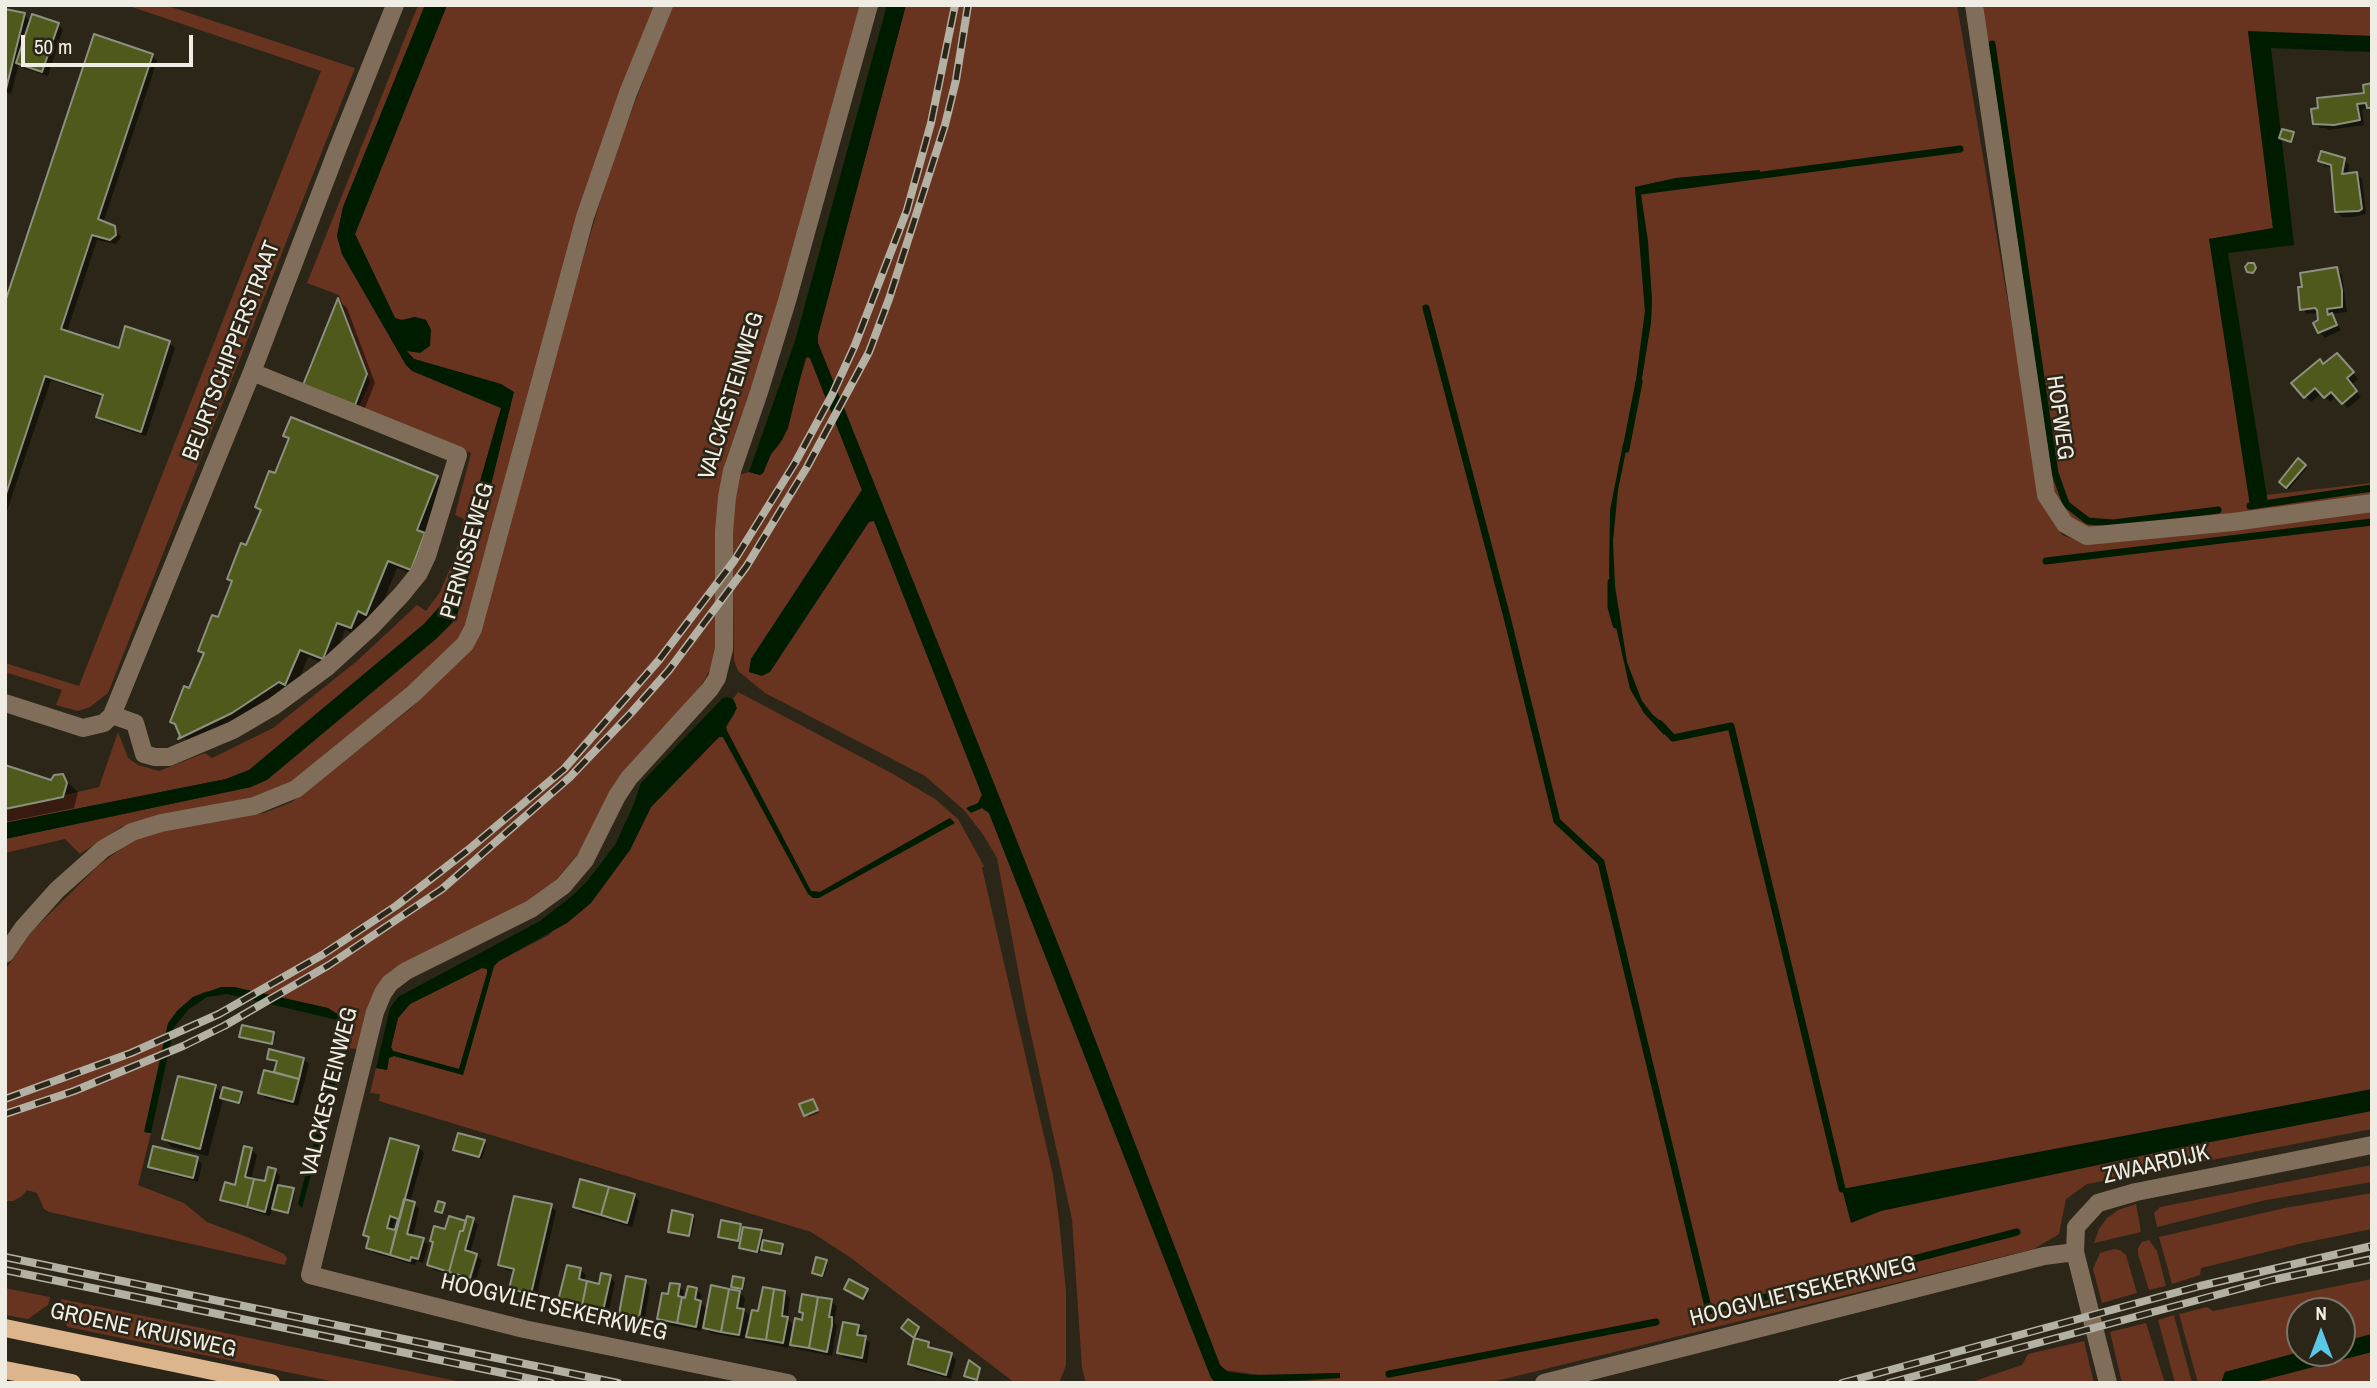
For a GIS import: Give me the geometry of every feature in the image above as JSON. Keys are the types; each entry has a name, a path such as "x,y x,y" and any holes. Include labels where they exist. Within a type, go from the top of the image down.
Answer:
{"main road":[{"name":"GROENE KRUISWEG","path":"5,1328 271,1383"},
{"path":"5,1370 72,1383"}],"street":[{"name":"BEURTSCHIPPERSTRAAT","path":"112,715 252,372 396,5"},
{"name":"PERNISSEWEG","path":"5,954 23,928 57,890 103,849 132,832 161,822 254,806 296,789 413,694 465,644 473,629 585,217 628,93 664,5"},
{"name":"VALCKESTEINWEG","path":"310,1275 373,1020 383,993 390,983 406,971 531,909 563,886 585,860 629,778 717,678 724,649 724,532 732,471 784,311 869,5"},
{"name":"HOFWEG","path":"1974,5 2046,495 2065,524 2087,536 2233,522 2372,503"},
{"path":"5,703 83,728 104,723 112,715 135,723 144,754 169,757 233,730 274,706 326,668 372,626 419,573 427,556 458,455 252,372"},
{"name":"ZWAARDIJK","path":"2108,1383 2075,1252 2076,1227 2098,1203 2136,1192 2372,1145"},
{"name":"HOOGVLIETSEKERKWEG","path":"1544,1383 2044,1256 2075,1252"},
{"name":"HOOGVLIETSEKERKWEG","path":"310,1275 524,1329 788,1383"}],"shaded area":[{"path":"126,5 165,5 355,68 108,693 90,707 78,711 56,705 62,690 5,672 5,663 79,686 321,71"},
{"path":"418,5 425,5 343,207 337,236 342,254 406,365 501,408 449,590 441,605 424,624 249,770 226,779 5,823 5,809 99,787 118,732 128,758 138,765 159,771 205,753 212,758 273,728 357,661 417,605 426,611 440,592 454,559 464,519 455,515 471,453 357,411 370,382 339,295 307,283"},
{"path":"425,5 447,5 355,234 395,318 402,320 415,317 426,320 431,330 430,346 420,353 407,351 414,359 501,384 514,392 456,619 436,639 267,780 251,787 5,839 5,823 226,779 249,770 424,624 441,605 449,590 501,408 412,371 406,365 342,254 337,236 343,207"},
{"path":"447,5 658,5 464,633 434,666 288,790 160,816 121,827 80,854 65,839 5,853 5,839 251,787 455,619 469,574 513,392 501,384 414,359 406,351 431,330 426,320 415,317 401,320 395,318 355,234"},
{"path":"672,5 862,5 764,350 725,463 720,490 718,643 704,681 578,854 555,881 522,905 415,957 387,974 358,1049 345,1048 349,1031 328,1008 234,987 204,992 193,997 177,1011 146,1133 151,1133 138,1185 184,1203 207,1222 284,1254 287,1258 285,1265 49,1212 44,1209 37,1193 27,1190 13,1201 5,1201 5,970 32,931 98,866 134,839 188,825 264,813 292,802 410,709 466,653 611,165"},
{"path":"887,5 906,5 818,343 1068,969 1220,1365 1228,1372 1252,1375 1340,1373 1340,1378 1243,1383 1214,1381 1211,1378 989,813 982,808 971,813 966,808 978,803 982,795 874,521 869,522 770,672 762,676 749,672 751,659 862,490 810,358 807,357 788,428 782,440 771,454 763,473 760,475 749,472 795,341"},
{"path":"906,5 1957,5 2043,506 2062,535 2089,544 2372,511 2372,1129 2087,1184 2066,1199 2059,1234 2034,1249 1488,1383 1280,1383 1340,1378 1340,1373 1267,1376 1225,1370 1220,1365 1068,969 818,343","holes":["1760,170 1760,174 1676,185 1640,194 1652,299 1640,389 1635,388 1645,311 1635,187 1677,178"]},
{"path":"1980,5 2372,5 2372,36 2248,32 2273,229 2209,239 2267,503 2266,495 2372,483 2372,499 2104,533 2079,525 2059,506 2053,492"},
{"path":"2248,31 2372,36 2372,52 2271,48 2294,245 2228,253 2268,503 2250,506 2209,239 2273,228"},
{"path":"1760,170 1760,174 1676,185 1641,194 1652,299 1640,390 1635,389 1645,311 1635,187 1676,178"},
{"path":"807,357 810,358 862,490 751,659 749,672 762,675 869,521 874,521 982,795 978,803 967,809 982,808 989,813 1214,1381 1243,1383 1086,1383 1082,1368 1072,1219 1026,1012 997,858 965,811 925,776 765,693 738,671 734,660 732,528 733,504 739,475 749,472 760,475 763,473 771,454 779,445"},
{"path":"1628,441 1618,490 1613,541 1615,586 1627,662 1642,701 1653,715 1667,726 1664,735 1644,713 1630,689 1614,618 1609,574 1610,510 1623,444"},
{"path":"738,692 935,799 958,819 984,866 982,868 1053,1175 1066,1291 1066,1365 1059,1383 1015,1383 851,1258 811,1232 379,1101 380,1094 370,1093 376,1068 387,1070 389,1058 394,1056 463,1075 494,966 549,935 630,850 651,807 719,737 723,737 813,898 954,822 950,818 820,892 811,891 727,731 726,727 735,713 736,704 733,699"},
{"path":"722,699 733,699 737,708 726,727 727,731 811,891 820,892 950,818 955,823 819,898 813,898 808,894 723,737 719,737 651,807 630,850 591,903 567,923 494,966 463,1075 394,1056 389,1058 387,1070 376,1068 390,1008 398,997 540,921 572,896 615,845 641,783","holes":["482,968 487,969 459,1069 393,1051 391,1047 398,1018 410,1004"]},
{"path":"482,968 487,969 488,973 459,1069 393,1051 391,1048 398,1018 410,1004"},
{"path":"221,987 234,987 328,1008 345,1019 348,1025 345,1048 302,1208 298,1204 341,1036 337,1020 227,994 207,997 189,1009 174,1027 151,1133 144,1132 168,1023 193,997"},
{"path":"2372,1089 2372,1111 2169,1150 1881,1211 1851,1223 1842,1189"},
{"path":"2372,1165 2372,1182 2266,1200 2157,1227 2154,1213 2160,1207"},
{"path":"2372,1193 2372,1229 2201,1268 2200,1275 2172,1284 2159,1237 2285,1208"},
{"path":"2136,1204 2141,1232 2094,1243 2107,1218 2118,1210"},
{"path":"2149,1240 2157,1251 2166,1286 2149,1290 2138,1248 2142,1242"},
{"path":"2114,1249 2126,1255 2137,1293 2102,1303 2093,1269 2100,1253"},
{"path":"2372,1279 2372,1334 2356,1338 2356,1297 2286,1297 2286,1356 2225,1372 2221,1383 2198,1383 2179,1314 2207,1307 2213,1311"},
{"path":"5,1288 50,1297 48,1305 28,1319 5,1315"},
{"path":"61,1299 466,1383 340,1383 68,1327 59,1317"},
{"path":"2174,1315 2192,1383 2175,1383 2158,1320"},
{"path":"2146,1323 2165,1383 2122,1383 2110,1332"},
{"path":"2372,1334 2372,1352 2356,1356 2356,1338"},
{"path":"2084,1341 2094,1383 1969,1383 2022,1365 2028,1354"},
{"path":"2372,1352 2372,1383 2251,1383 2313,1367 2356,1367 2356,1356"},
{"path":"2286,1356 2286,1367 2313,1367 2251,1383 2221,1383 2225,1372"}],"building":[{"path":"5,9 25,13 6,89 5,89"},
{"path":"32,14 59,23 42,72 16,63"},
{"path":"94,34 153,54 98,219 115,226 116,235 110,240 92,235 61,329 119,348 125,326 170,341 141,432 96,417 103,395 45,376 5,497 5,302"},
{"path":"2372,83 2372,108 2367,108 2366,103 2357,104 2360,120 2334,125 2313,124 2311,109 2318,108 2317,98 2364,93 2363,85"},
{"path":"2282,129 2294,132 2291,142 2279,138"},
{"path":"2321,151 2345,158 2342,174 2357,172 2362,209 2335,212 2331,165 2318,161"},
{"path":"2248,263 2254,263 2256,268 2253,273 2247,272 2245,267"},
{"path":"2337,267 2342,290 2342,307 2327,309 2328,315 2332,313 2337,325 2318,333 2313,323 2318,320 2317,310 2300,310 2300,273"},
{"path":"338,298 367,374 355,405 303,385"},
{"path":"2337,353 2354,372 2347,378 2357,391 2342,404 2331,392 2324,398 2315,388 2304,398 2291,383 2320,359 2323,364"},
{"path":"291,417 438,476 417,530 425,533 411,570 388,561 366,615 358,611 351,628 337,623 323,659 300,650 285,685 279,682 232,713 178,739 180,736 175,724 170,722 184,686 189,688 204,653 198,651 212,615 218,617 232,581 227,579 241,543 246,545 261,510 255,507 269,471 275,473 289,438 283,436"},
{"path":"2298,458 2306,465 2286,488 2279,482"},
{"path":"5,765 51,780 54,775 63,774 67,783 63,797 5,809"},
{"path":"242,1025 274,1032 272,1044 239,1037"},
{"path":"269,1049 304,1058 299,1079 274,1072 277,1061 267,1059"},
{"path":"264,1070 299,1079 293,1102 258,1093"},
{"path":"178,1076 216,1085 200,1149 162,1139"},
{"path":"223,1087 242,1092 239,1103 220,1098"},
{"path":"813,1099 818,1110 804,1116 799,1104"},
{"path":"458,1133 485,1140 479,1157 453,1150"},
{"path":"390,1138 419,1146 390,1255 366,1248 369,1237 363,1235","holes":["390,1216 398,1219 395,1230 387,1228"]},
{"path":"153,1146 198,1157 193,1178 148,1167"},
{"path":"244,1146 252,1148 245,1177 254,1179 247,1207 220,1200 225,1182 235,1185"},
{"path":"268,1167 276,1169 265,1212 247,1207 254,1179 265,1181"},
{"path":"580,1179 609,1187 601,1215 573,1207"},
{"path":"278,1185 294,1188 288,1213 272,1209"},
{"path":"609,1187 635,1194 627,1223 601,1215"},
{"path":"514,1196 552,1204 531,1294 509,1289 514,1269 498,1265"},
{"path":"404,1199 415,1202 407,1234 424,1238 418,1259 411,1257 410,1261 390,1255"},
{"path":"438,1201 445,1203 442,1213 435,1211"},
{"path":"672,1210 693,1215 689,1236 668,1232"},
{"path":"449,1216 466,1221 463,1231 460,1231 449,1272 427,1265 434,1226 445,1229"},
{"path":"467,1216 474,1218 465,1250 477,1254 470,1278 449,1272"},
{"path":"721,1220 741,1224 738,1241 718,1237"},
{"path":"743,1227 762,1230 757,1252 739,1248"},
{"path":"763,1240 783,1244 781,1254 761,1250"},
{"path":"816,1257 827,1260 822,1276 812,1273"},
{"path":"567,1265 581,1268 579,1279 587,1281 582,1306 558,1301"},
{"path":"601,1273 611,1275 603,1311 582,1306 587,1281 599,1284"},
{"path":"626,1276 646,1280 639,1318 619,1314"},
{"path":"733,1276 744,1278 742,1289 731,1287"},
{"path":"849,1279 868,1289 863,1299 844,1289"},
{"path":"670,1283 680,1284 678,1296 682,1297 677,1323 657,1319 662,1293 668,1294"},
{"path":"711,1285 729,1289 721,1332 703,1328"},
{"path":"688,1286 697,1288 695,1299 701,1301 696,1327 677,1323 682,1297 685,1298"},
{"path":"763,1287 774,1289 766,1340 746,1337 752,1310 758,1311"},
{"path":"729,1289 740,1291 737,1308 744,1309 739,1335 721,1332"},
{"path":"774,1289 785,1291 782,1316 788,1317 783,1343 766,1340"},
{"path":"802,1294 818,1297 809,1348 790,1345 795,1318 802,1320 803,1313 799,1312"},
{"path":"818,1297 832,1299 829,1317 832,1317 832,1325 827,1352 809,1348"},
{"path":"908,1319 919,1327 914,1338 901,1328"},
{"path":"843,1322 859,1325 857,1335 866,1336 862,1358 837,1353"},
{"path":"914,1338 929,1342 928,1347 952,1353 946,1375 908,1364"},
{"path":"969,1360 980,1368 977,1380 964,1376"}],"waterway":[{"path":"1992,44 2055,473 2066,504 2088,521 2113,523 2218,510"},
{"path":"1641,191 1960,149"},
{"path":"1426,308 1557,821 1601,862 1709,1311 1766,1297"},
{"path":"1626,449 1639,382"},
{"path":"2250,506 2372,488"},
{"path":"2046,561 2372,522"},
{"path":"1611,582 1611,607 1616,625"},
{"path":"1660,724 1673,738 1731,726 1842,1189"},
{"path":"1795,1290 2017,1232"},
{"path":"1389,1374 1656,1322"}],"railway":[{"path":"5,1099 131,1053 219,1014 322,955 396,906 468,850 564,769 659,660 734,561 795,463 832,395 855,345 907,210 931,123 955,5"},
{"path":"5,1114 74,1091 183,1046 224,1026 329,965 442,889 570,777 669,670 746,567 807,467 869,352 889,299 945,125 956,80 968,5"},
{"path":"1842,1383 2200,1286 2372,1246"},
{"path":"5,1257 618,1383"},
{"path":"1889,1383 2272,1280 2372,1259"},
{"path":"5,1270 551,1383"}]}
